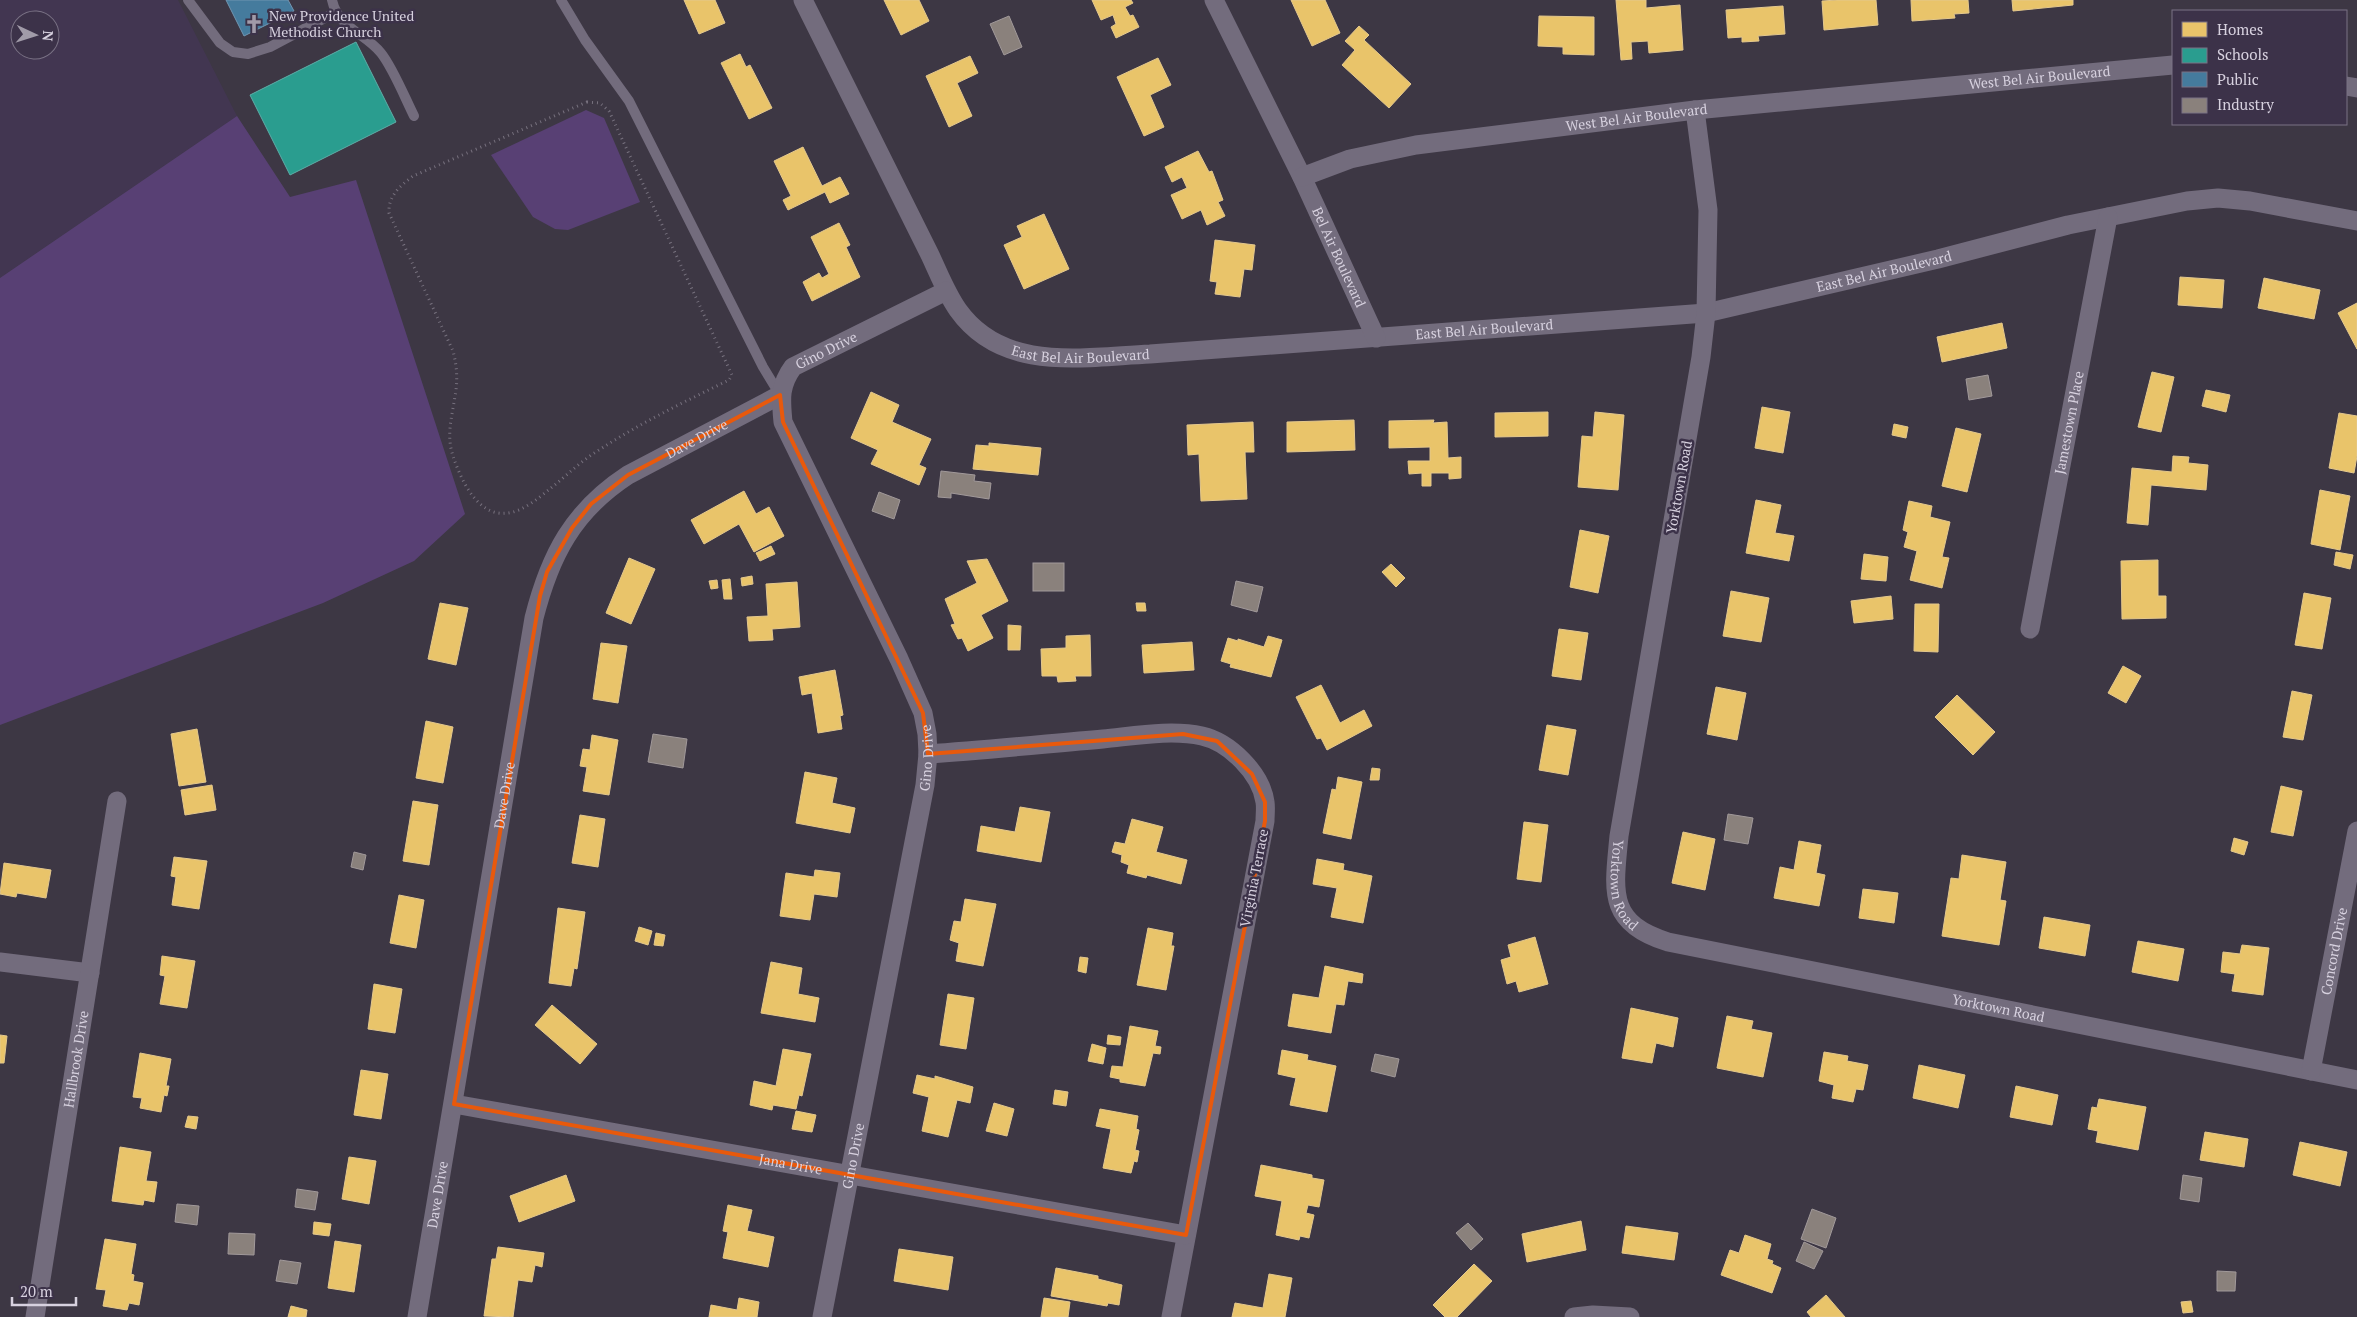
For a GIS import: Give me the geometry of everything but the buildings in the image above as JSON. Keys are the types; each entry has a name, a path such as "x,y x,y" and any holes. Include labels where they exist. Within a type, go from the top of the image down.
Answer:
{"street":[{"name":"East Bel Air Boulevard","path":"803,0 930,255 946,291 958,311 993,343 1018,353 1036,357 1059,358 1150,354 1706,313 2108,217 2187,200 2218,198 2250,201 2357,221"},
{"path":"1214,0 1302,177"},
{"name":"West Bel Air Boulevard","path":"1302,177 1350,159 1416,145 1695,110 2172,65"},
{"name":"Yorktown Road","path":"1695,110 1708,210 1706,313 1701,357 1619,836 1615,876 1616,897 1624,914 1634,927 1650,936 1668,942 2357,1080"},
{"name":"Bel Air Boulevard","path":"1302,177 1376,338"},
{"name":"Jamestown Place","path":"2030,629 2108,217"},
{"name":"Gino Drive","path":"822,1317 848,1174 925,785 928,754 923,713 899,659 783,422 780,395 784,379 800,363 946,291"},
{"name":"Dave Drive","path":"417,1317 534,618 547,572 572,528 591,504 607,489 628,475 780,395"},
{"name":"Virginia Terrace","path":"928,754 1167,734 1201,736 1217,741 1231,751 1245,764 1260,787 1265,802 1264,821 1171,1317"},
{"name":"Hallbrook Drive","path":"35,1317 116,801"},
{"name":"Concord Drive","path":"2311,1071 2357,831"},
{"path":"0,962 90,973"},
{"name":"Jana Drive","path":"454,1104 1186,1235"},
{"path":"1574,1317 1593,1315 1630,1317"}],"lane":[{"path":"188,0 220,43 233,52 248,54 270,47 336,12"},
{"path":"332,0 340,20 364,36 382,53 414,116"},
{"path":"561,0 585,40 630,101 764,368 780,395"}],"path":[{"path":"588,102 600,103 609,111 732,376 729,380 654,418 594,453 527,506 505,513 490,510 477,501 470,491 450,447 449,422 456,396 456,360 389,213 391,200 401,186 418,174 582,104 588,102"}],"highlighted area":[{"path":"780,395 783,422 923,713 928,754 1183,734 1217,741 1252,774 1265,802 1265,821 1186,1235 454,1104 540,596 547,572 572,528 591,504 628,475"}],"shaded area":[{"path":"0,0 178,0 237,116 0,278"},
{"path":"586,110 604,118 640,202 568,230 555,229 533,217 491,155"},
{"path":"237,116 290,197 356,180 465,514 414,561 323,603 0,725 0,278"}],"place":[{"name":"New Providence United Methodist Church","path":"254,24"}]}
